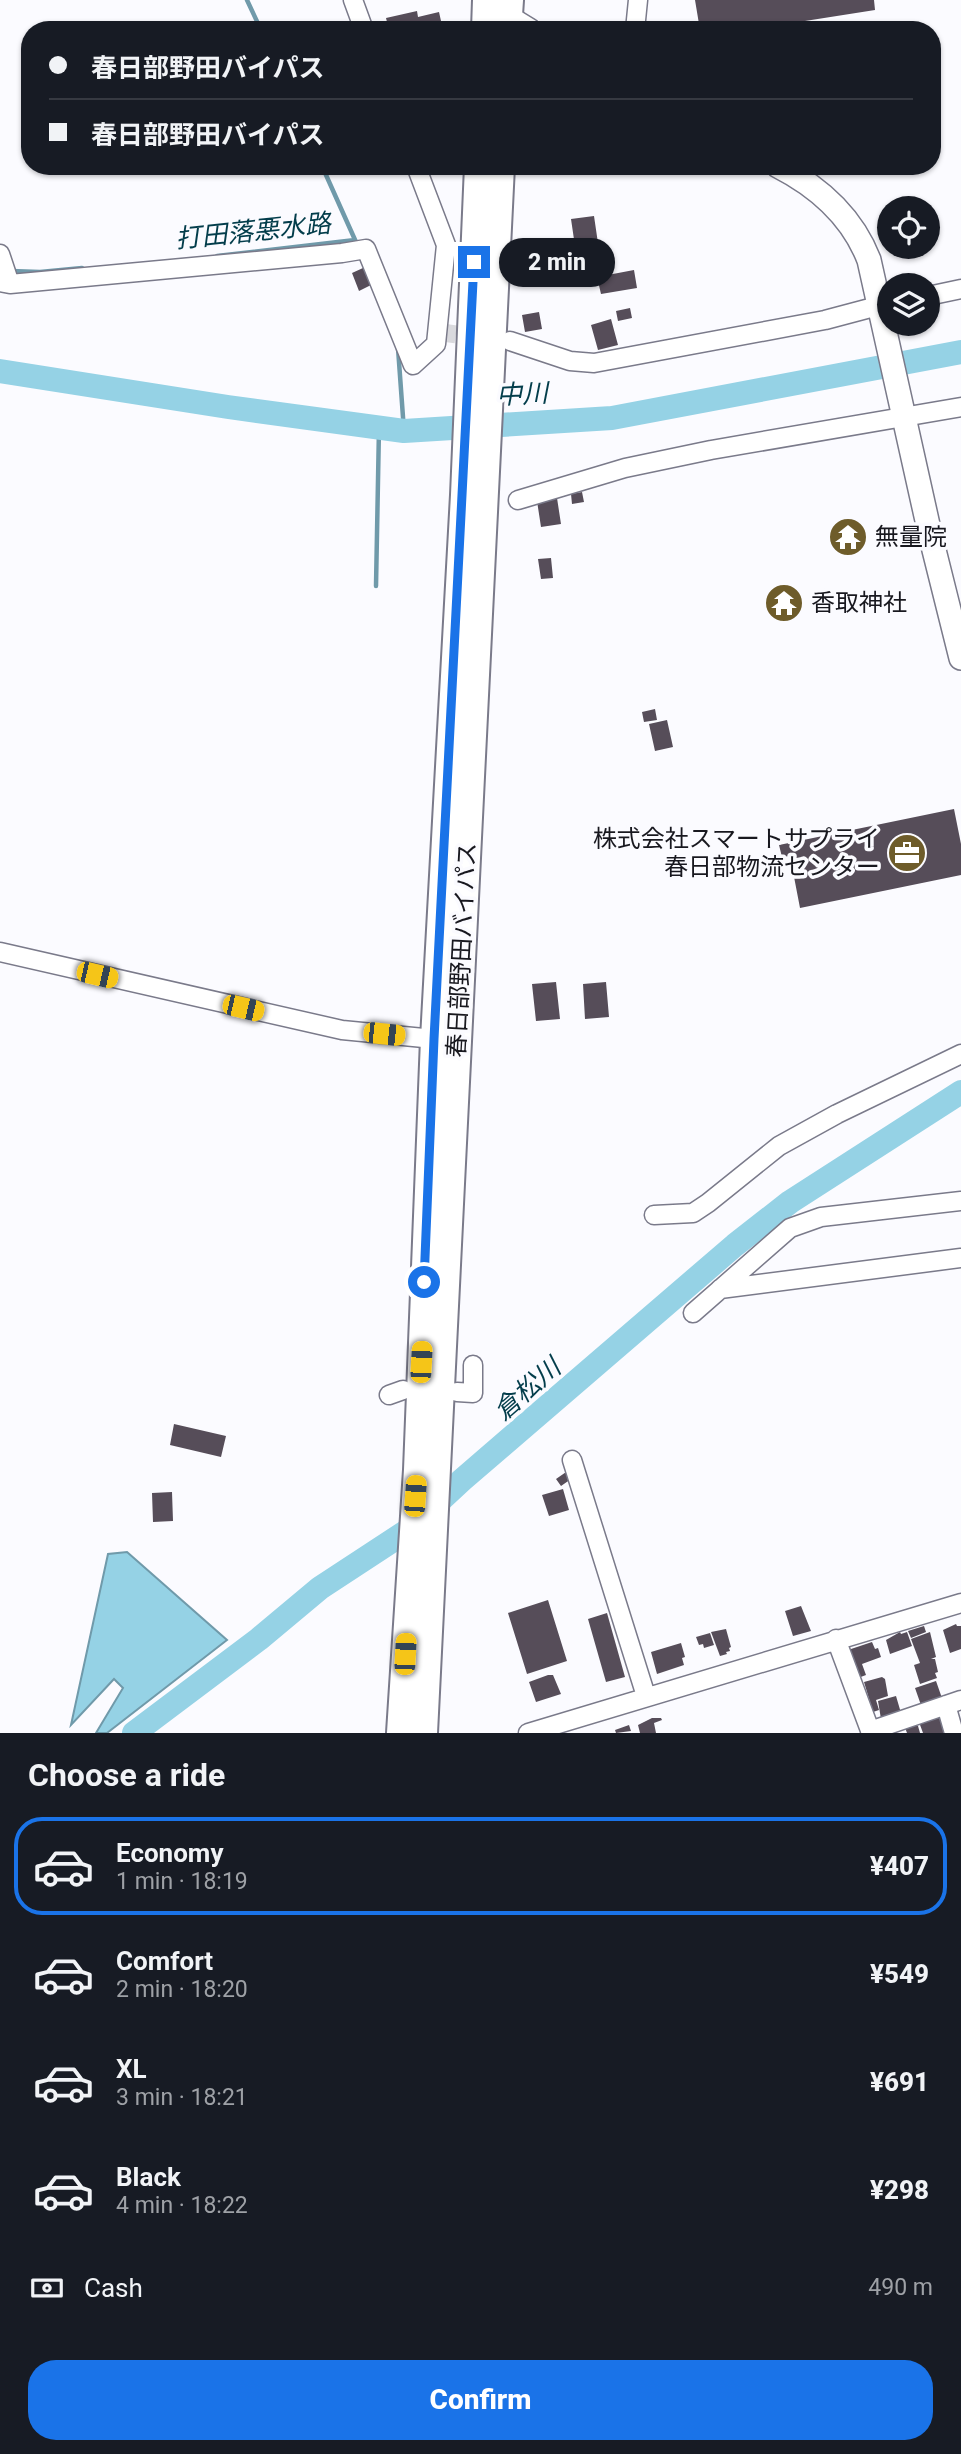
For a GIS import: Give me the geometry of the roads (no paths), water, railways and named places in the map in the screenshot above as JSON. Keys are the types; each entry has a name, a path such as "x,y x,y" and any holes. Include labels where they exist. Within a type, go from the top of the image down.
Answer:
{"highway":[{"name":"春日部野田バイパス","path":"478,175 481,360"},
{"name":"春日部野田バイパス","path":"400,1733 410,1574 427,1463 481,360 500,175"},
{"name":"春日部野田バイパス","path":"424,1733 433,1557 427,1463 434,1039 474,496"}],"main road":[{"path":"794,175 809,184 847,220 863,243 877,286"},
{"path":"889,336 902,407 961,658"}],"street":[{"path":"353,0 361,21"},
{"path":"636,21 638,0"},
{"path":"0,254 5,283 328,255 366,249 413,365 436,344 446,245 419,175"},
{"path":"940,293 961,289"},
{"path":"510,341 570,361 594,363 877,309"},
{"path":"518,500 625,468 902,407 961,407"},
{"path":"0,952 342,1030 434,1039"},
{"path":"654,1215 693,1213 779,1146 837,1114 961,1054"},
{"path":"693,1313 790,1228 821,1217 961,1201"},
{"path":"720,1289 961,1258"},
{"path":"457,1392 473,1393 474,1365"},
{"path":"572,1460 646,1696"},
{"path":"528,1733 961,1603"},
{"path":"836,1639 870,1732 953,1703 954,1733"}],"water":[{"path":"127,1552 227,1640 107,1733 96,1733 123,1688 114,1679 71,1725 108,1554"}],"waterway":[{"path":"247,0 257,21"},
{"path":"326,175 356,242"},
{"name":"打田落悪水路","path":"217,256 355,240"},
{"name":"打田落悪水路","path":"11,271 40,272 82,268"},
{"name":"打田落悪水路","path":"398,348 404,431"},
{"name":"中川","path":"0,371 228,407 404,431 612,418 961,352"},
{"path":"376,586 379,428"},
{"name":"倉松川","path":"134,1733 259,1639 320,1588 407,1531 462,1480 735,1245 790,1202 961,1092"}],"tunnel":[{"path":"438,332 482,338"}],"place":[{"name":"無量院","path":"848,537"},
{"name":"香取神社","path":"784,603"},
{"name":"株式会社スマートサプライ 春日部物流センター","path":"907,853"}]}
